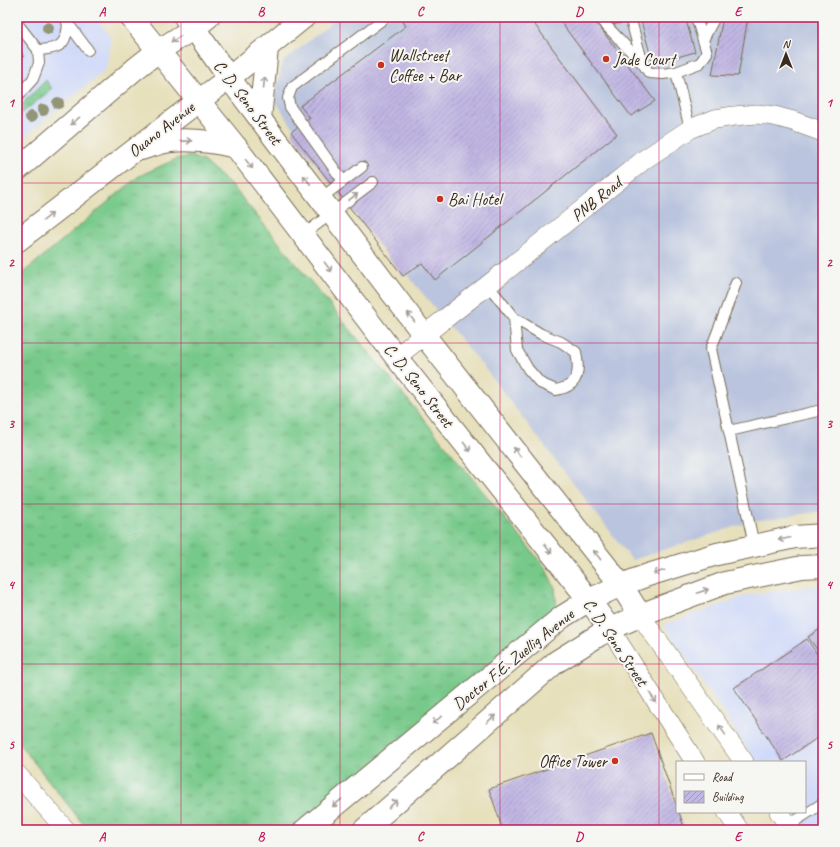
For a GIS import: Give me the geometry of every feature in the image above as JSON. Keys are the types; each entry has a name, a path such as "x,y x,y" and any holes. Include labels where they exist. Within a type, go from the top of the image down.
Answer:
{"main road":[{"name":"C. D. Seno Street","path":"131,17 236,147 396,357 610,630"},
{"name":"Ouano Avenue","path":"17,241 198,100 229,78 304,17"},
{"name":"C. D. Seno Street","path":"196,21 229,78 424,334 621,585 640,615"},
{"path":"25,159 196,21"},
{"path":"260,119 267,48"},
{"path":"134,150 170,141 196,141 236,147"},
{"name":"Doctor F.E. Zuellig Avenue","path":"305,830 562,617 588,600 648,575 718,554 795,537 823,535"},
{"name":"Doctor F.E. Zuellig Avenue","path":"364,830 556,662 610,630 640,615 726,583 802,567 823,566"}],"street":[{"name":"PNB Road","path":"396,357 645,159 690,129 715,119 757,114 774,116 793,121 823,132"},
{"name":"C. D. Seno Street","path":"640,615 743,761"},
{"name":"C. D. Seno Street","path":"610,630 694,761"},
{"path":"17,774 66,830"},
{"path":"728,813 740,830"}],"lane":[{"path":"343,181 290,106 288,98 292,87 386,17"},
{"path":"598,17 643,64 649,73 663,74 676,72 700,63 707,53 696,17"},
{"path":"630,17 643,64"},
{"path":"703,40 715,17"},
{"path":"38,50 49,49 60,45 66,39 68,32 66,20"},
{"path":"66,20 88,50"},
{"path":"17,22 38,50 38,63 33,79 17,96"},
{"path":"676,72 690,129"},
{"path":"303,235 343,181 362,167"},
{"path":"326,205 373,182"},
{"path":"736,283 711,349 754,546"},
{"path":"488,285 514,318 541,334 561,342 576,352 578,367 576,379 569,386 556,390 540,383 528,369 517,350 514,318"},
{"path":"729,431 822,410"},
{"path":"806,812 823,803"},
{"path":"787,822 804,813"}],"shaded area":[{"path":"17,17 95,17 111,37 106,69 17,143"},
{"path":"338,17 823,17 823,511 753,521 632,560 483,366 329,181 274,99 283,62"},
{"path":"823,585 823,830 802,830 791,813 806,813 806,761 755,761 664,625 747,595"}],"green space":[{"path":"46,80 52,89 17,117 17,109"},
{"path":"190,156 203,161 234,188 545,567 555,588 557,608 295,830 88,830 17,741 17,278 139,176 176,159"}],"building":[{"name":"Bai Hotel","path":"406,17 529,17 617,134 435,280 422,263 403,276 291,132 310,118 300,106 406,26 402,20"},
{"name":"Jade Court","path":"557,17 592,17 655,101 631,116"},
{"path":"611,17 624,17 625,22 613,25"},
{"path":"640,17 685,17 695,52 653,64"},
{"name":"Jade Court","path":"723,17 748,17 738,76 712,75"},
{"path":"17,47 24,56 17,60"},
{"path":"823,627 823,658 808,637"},
{"path":"807,639 823,663 823,734 783,761 734,688"},
{"name":"Office Tower","path":"651,733 676,804 676,813 679,813 685,830 503,830 489,789"}],"place":[{"name":"Jade Court","path":"606,59"},
{"name":"Wallstreet Coffee + Bar","path":"381,65"},
{"name":"Bai Hotel","path":"440,199"},
{"name":"Office Tower","path":"615,761"}]}
